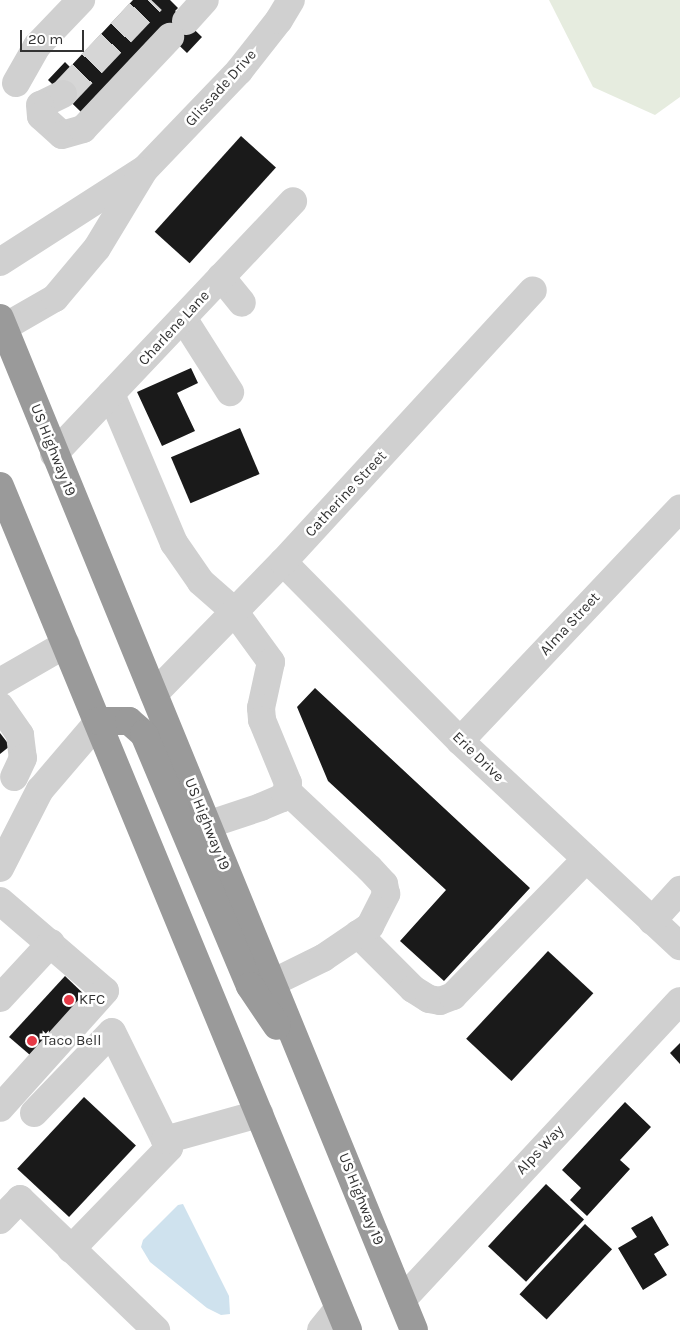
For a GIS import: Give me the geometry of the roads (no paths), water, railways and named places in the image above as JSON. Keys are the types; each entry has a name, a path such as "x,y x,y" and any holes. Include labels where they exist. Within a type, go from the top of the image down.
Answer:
{"highway":[{"name":"US Highway 19","path":"1,325 414,1330"},
{"path":"0,486 99,720 343,1319"},
{"path":"99,720 129,721 144,734 250,986 310,1075"}],"street":[{"path":"81,0 37,46 8,84 51,100 41,116 62,136 83,129 205,0"},
{"name":"Glissade Drive","path":"1,325 55,298 98,248 145,169 239,71 284,3"},
{"name":"Glissade Drive","path":"0,262 145,169"},
{"name":"Charlene Lane","path":"54,454 293,201"},
{"path":"222,277 242,303"},
{"name":"Catherine Street","path":"154,694 282,562 534,290"},
{"path":"183,318 230,392"},
{"path":"111,394 174,543 201,582 234,611 271,662 261,708 262,720 288,783 287,791 282,798 207,826"},
{"name":"Alma Street","path":"460,740 680,508"},
{"name":"Erie Drive","path":"282,562 460,740 680,946"},
{"path":"0,682 66,644"},
{"path":"0,706 20,735 23,758 5,774 40,790"},
{"path":"0,868 40,790 99,720"},
{"path":"272,983 324,958 370,926 381,908 386,894 384,884 287,791"},
{"path":"358,934 413,989 429,999 440,1001 453,996 586,859"},
{"path":"652,921 680,890"},
{"path":"0,900 105,991 0,1108"},
{"path":"0,998 50,943"},
{"name":"Alps Way","path":"402,1300 680,1001"},
{"path":"34,1112 112,1032 169,1148 71,1249"},
{"path":"166,1140 259,1114"},
{"path":"0,1220 20,1199 156,1330"},
{"path":"321,1330 343,1319"}],"water":[{"path":"183,1204 229,1296 230,1314 221,1315 207,1308 150,1262 141,1247 143,1240 178,1205"}],"tunnel":[{"path":"63,94 152,0"}],"place":[{"name":"KFC","path":"69,1000"},
{"name":"Taco Bell","path":"32,1041"}]}
